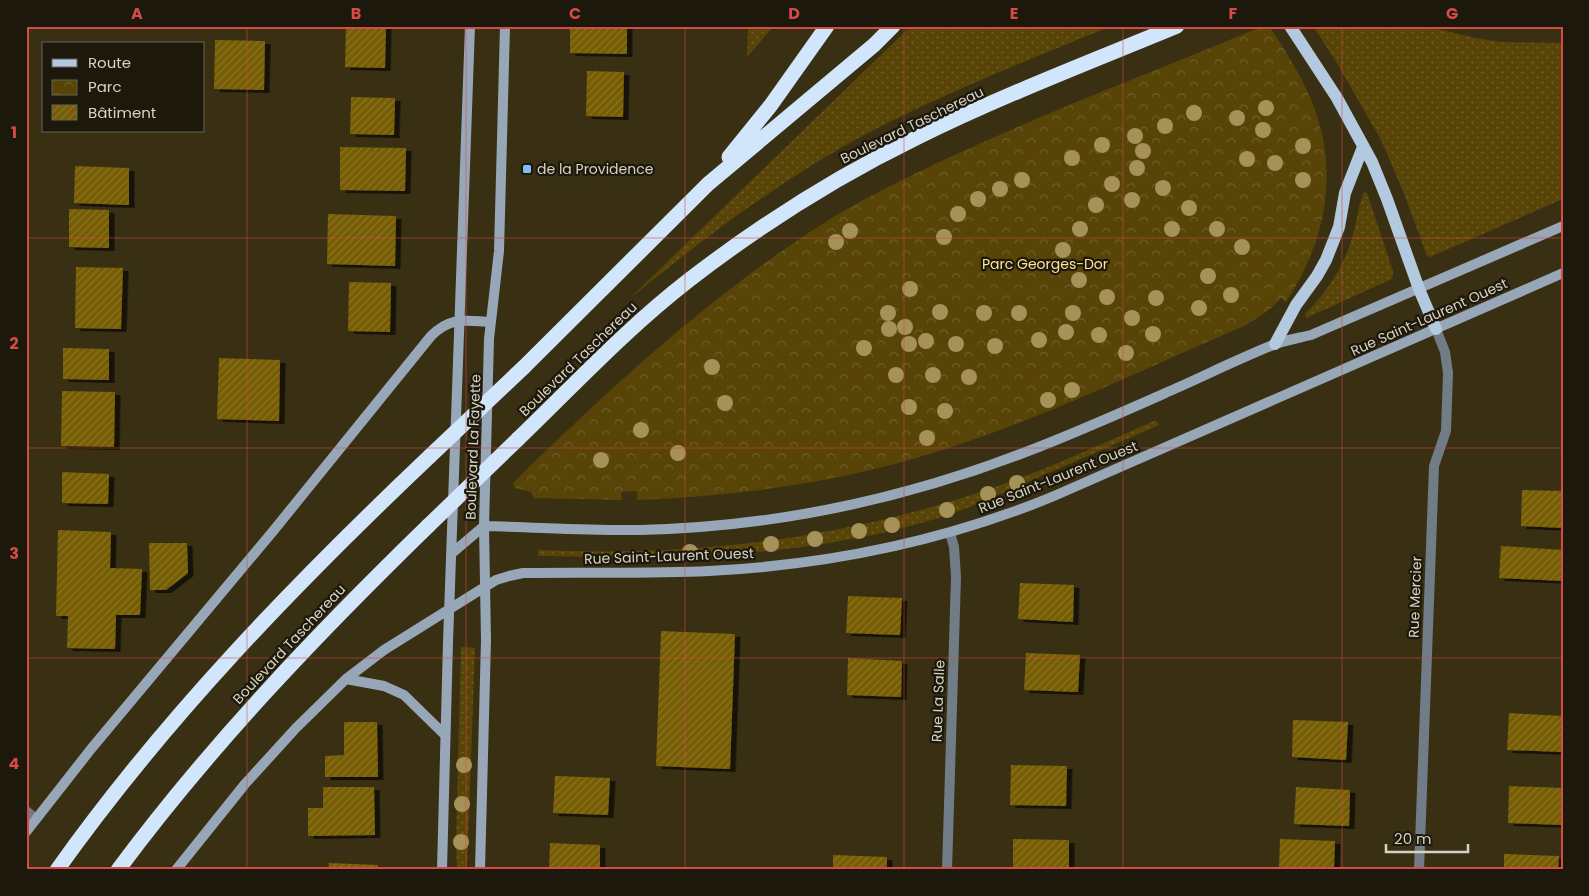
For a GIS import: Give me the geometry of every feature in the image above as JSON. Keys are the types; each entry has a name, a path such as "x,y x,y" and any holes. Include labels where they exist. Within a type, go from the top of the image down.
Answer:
{"highway":[{"path":"708,184 771,105 827,26"},
{"path":"57,870 125,780 183,711 241,645 330,551 524,367 708,184 874,45 893,26"},
{"name":"Boulevard Taschereau","path":"118,870 195,772 243,717 338,615 518,439 661,303 742,240 845,176 889,152 972,112 1177,26"}],"main road":[{"path":"1290,26 1324,78 1363,147 1387,199 1419,289 1436,329"},
{"path":"1275,344 1296,306 1326,260 1339,226 1345,193 1363,147"}],"street":[{"name":"Boulevard La Fayette","path":"442,870 449,610 470,26"},
{"name":"Boulevard La Fayette","path":"480,870 486,586 484,526 491,322 499,251 506,26"},
{"name":"Rue Saint-Laurent Ouest","path":"484,526 615,530 671,529 749,522 869,502 964,474 1024,453 1164,394 1275,344 1311,335 1563,226"},
{"name":"Rue Saint-Laurent Ouest","path":"449,610 486,586 509,576 523,573 691,572 782,564 860,553 950,533 1062,493 1563,273"},
{"path":"26,832 91,749 361,424 426,342 440,327 459,321 491,322"},
{"name":"Rue Mercier","path":"1419,870 1434,466 1446,431 1447,359 1436,329"},
{"path":"452,554 484,526"},
{"name":"Rue La Salle","path":"947,870 956,577 954,547 950,533"},
{"path":"176,870 251,777 296,728 346,679 384,650 449,610"},
{"path":"346,679 384,686 404,695 445,735"},
{"path":"26,811 36,819"}],"green space":[{"path":"748,26 774,26 747,57"},
{"path":"911,26 1111,26 955,91 864,135 772,191 628,300"},
{"name":"Parc Georges-Dor","path":"1263,26 1269,26 1303,82 1321,128 1325,154 1327,180 1319,230 1311,255 1300,279 1286,302 1281,298 1269,310 1246,325 1040,414 956,446 879,468 776,488 707,496 637,500 637,491 621,492 622,500 534,498 531,492 515,488 513,483 589,410 707,307 791,245 835,216 892,185 989,139"},
{"path":"1313,26 1426,26 1475,38 1501,42 1563,43 1563,199 1430,257 1427,256 1403,191 1381,140"},
{"path":"1364,192 1367,193 1393,271 1392,279 1306,318 1305,314 1328,287 1340,267 1350,245"},
{"path":"1156,420 1159,425 970,507 934,519 857,538 817,545 737,554 645,557 538,556 538,550 654,550 711,547 768,541 881,520 936,506 1013,481"},
{"path":"461,647 475,648 467,870 457,870 456,845"}],"building":[{"path":"346,26 386,26 385,68 345,67"},
{"path":"570,26 627,26 627,54 570,53"},
{"path":"215,40 265,41 264,90 214,89"},
{"path":"587,71 624,72 623,117 586,116"},
{"path":"351,97 395,98 394,135 350,134"},
{"path":"340,147 406,148 405,191 340,190"},
{"path":"75,166 129,168 129,205 74,203"},
{"path":"69,209 109,210 109,248 69,247"},
{"path":"328,214 396,216 395,266 327,264"},
{"path":"76,267 123,268 121,329 75,328"},
{"path":"349,282 391,283 390,332 348,331"},
{"path":"63,348 109,349 109,380 63,379"},
{"path":"219,358 280,360 279,421 217,419"},
{"path":"62,391 115,392 114,447 61,446"},
{"path":"62,472 109,474 108,504 62,503"},
{"path":"1522,490 1563,491 1563,528 1521,526"},
{"path":"58,530 111,532 110,568 142,569 140,615 116,615 115,649 67,648 68,616 56,616"},
{"path":"149,543 187,543 188,573 166,590 150,590"},
{"path":"1501,546 1563,550 1563,581 1499,578"},
{"path":"1020,583 1074,585 1073,622 1018,619"},
{"path":"848,596 902,598 900,635 846,633"},
{"path":"661,631 735,634 730,769 656,766"},
{"path":"1026,653 1080,655 1078,692 1024,690"},
{"path":"848,658 902,661 901,697 847,695"},
{"path":"1509,713 1563,716 1562,752 1507,750"},
{"path":"1293,720 1348,722 1346,760 1292,757"},
{"path":"344,722 377,722 378,777 325,777 325,756 344,755"},
{"path":"1011,765 1067,766 1066,806 1010,805"},
{"path":"555,776 610,778 608,815 553,813"},
{"path":"1509,786 1563,788 1562,825 1508,823"},
{"path":"323,787 374,787 375,835 308,836 308,808 323,808"},
{"path":"1296,787 1350,790 1349,826 1294,824"},
{"path":"1013,839 1069,840 1069,870 1013,870"},
{"path":"1280,839 1335,841 1334,870 1279,870"},
{"path":"550,843 600,845 600,870 549,870"},
{"path":"1504,854 1559,856 1558,870 1504,870"},
{"path":"833,855 887,857 887,870 833,870"},
{"path":"329,863 378,865 378,870 328,870"}],"place":[{"name":"de la Providence","path":"527,169"}]}
